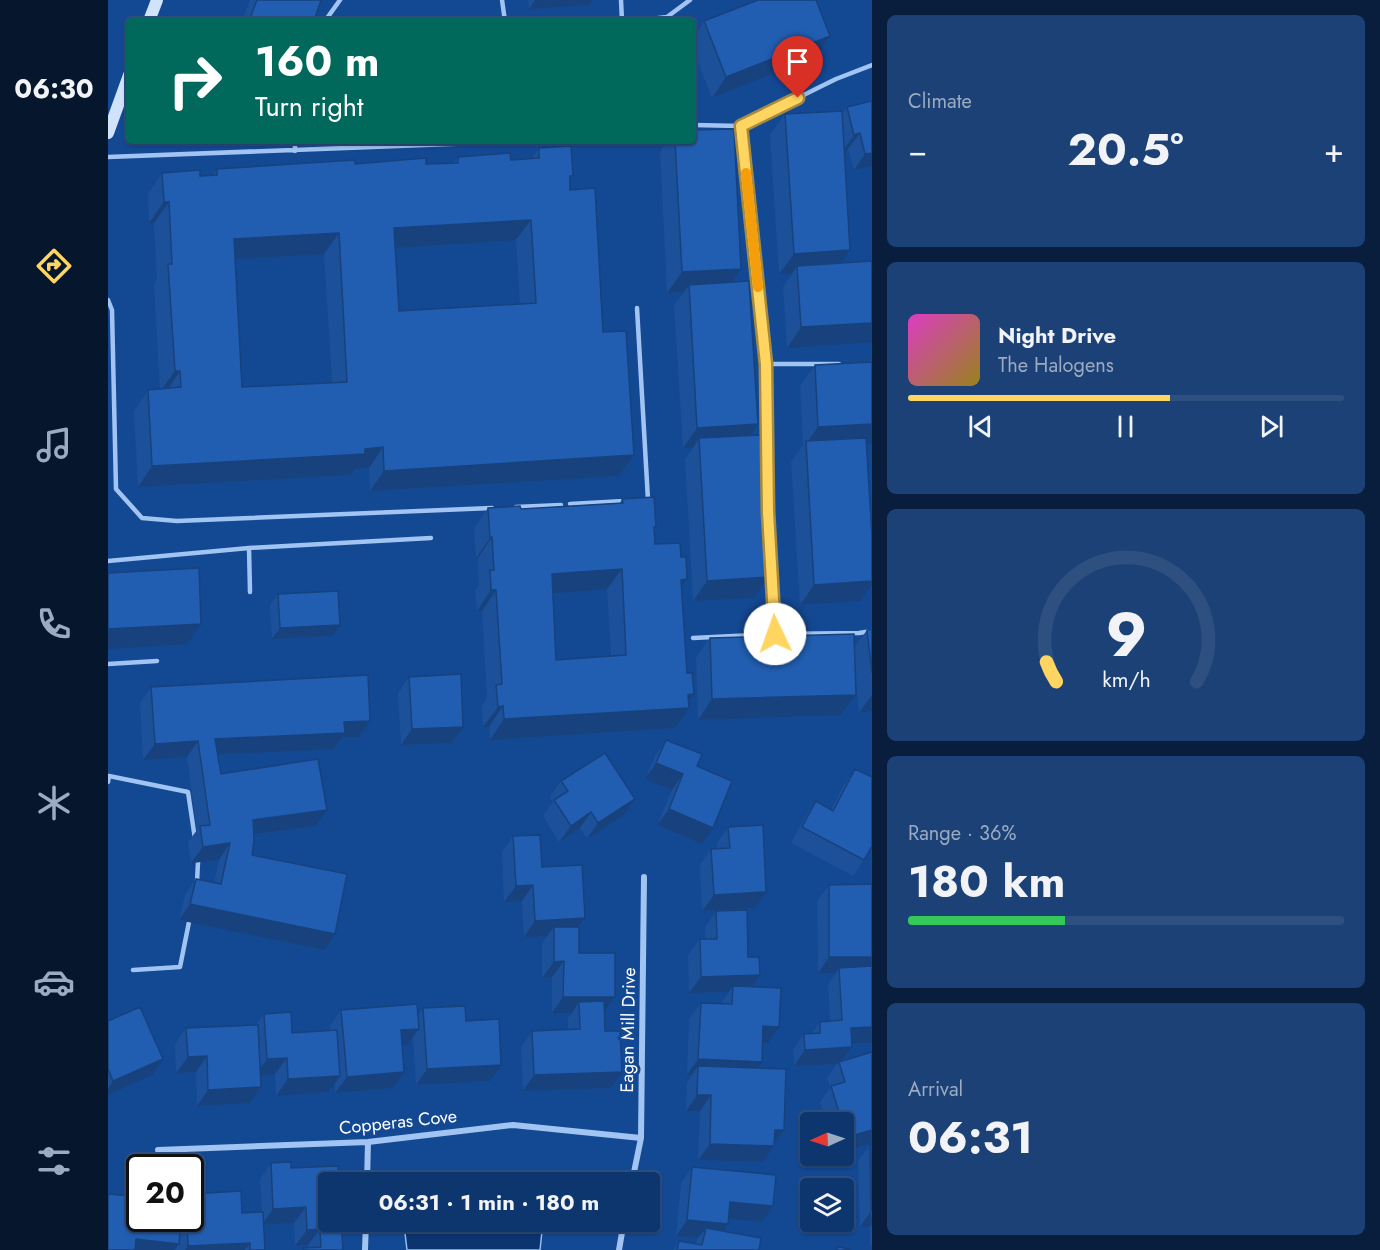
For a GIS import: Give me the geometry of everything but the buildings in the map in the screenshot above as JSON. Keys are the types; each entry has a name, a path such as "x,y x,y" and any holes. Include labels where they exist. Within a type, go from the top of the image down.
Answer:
{"main road":[{"path":"150,18 157,0"},
{"path":"108,133 126,83"}],"street":[{"name":"Eagan Mill Drive","path":"634,1172 641,1138 644,877"},
{"name":"Copperas Cove","path":"158,1150 368,1142 513,1125 641,1138"},
{"path":"367,1172 368,1142"},
{"path":"365,1250 366,1232"},
{"path":"619,1250 622,1232"}],"lane":[{"path":"327,18 340,0"},
{"path":"502,0 505,18"},
{"path":"621,0 622,18"},
{"path":"668,18 690,0"},
{"path":"696,125 741,126 836,79 872,64"},
{"path":"741,126 766,364 768,512 775,634"},
{"path":"295,144 295,151"},
{"path":"108,157 459,144"},
{"path":"108,300 112,310 116,489 142,518 177,521 496,508"},
{"path":"637,308 648,500 637,500"},
{"path":"766,364 848,364"},
{"path":"108,489 116,489"},
{"path":"570,504 626,501"},
{"path":"508,507 561,505"},
{"path":"108,561 249,548 431,538"},
{"path":"249,548 250,592"},
{"path":"693,638 872,631"},
{"path":"108,664 157,661"},
{"path":"108,782 109,776 188,792 195,841"},
{"path":"196,885 198,862"},
{"path":"133,970 180,967 189,922"}],"water":[{"path":"542,1232 540,1250 407,1250 405,1233"}],"slow traffic":[{"path":"746,173 758,287"}],"route":[{"path":"775,634 768,512 766,364 741,126 798,98"}]}
